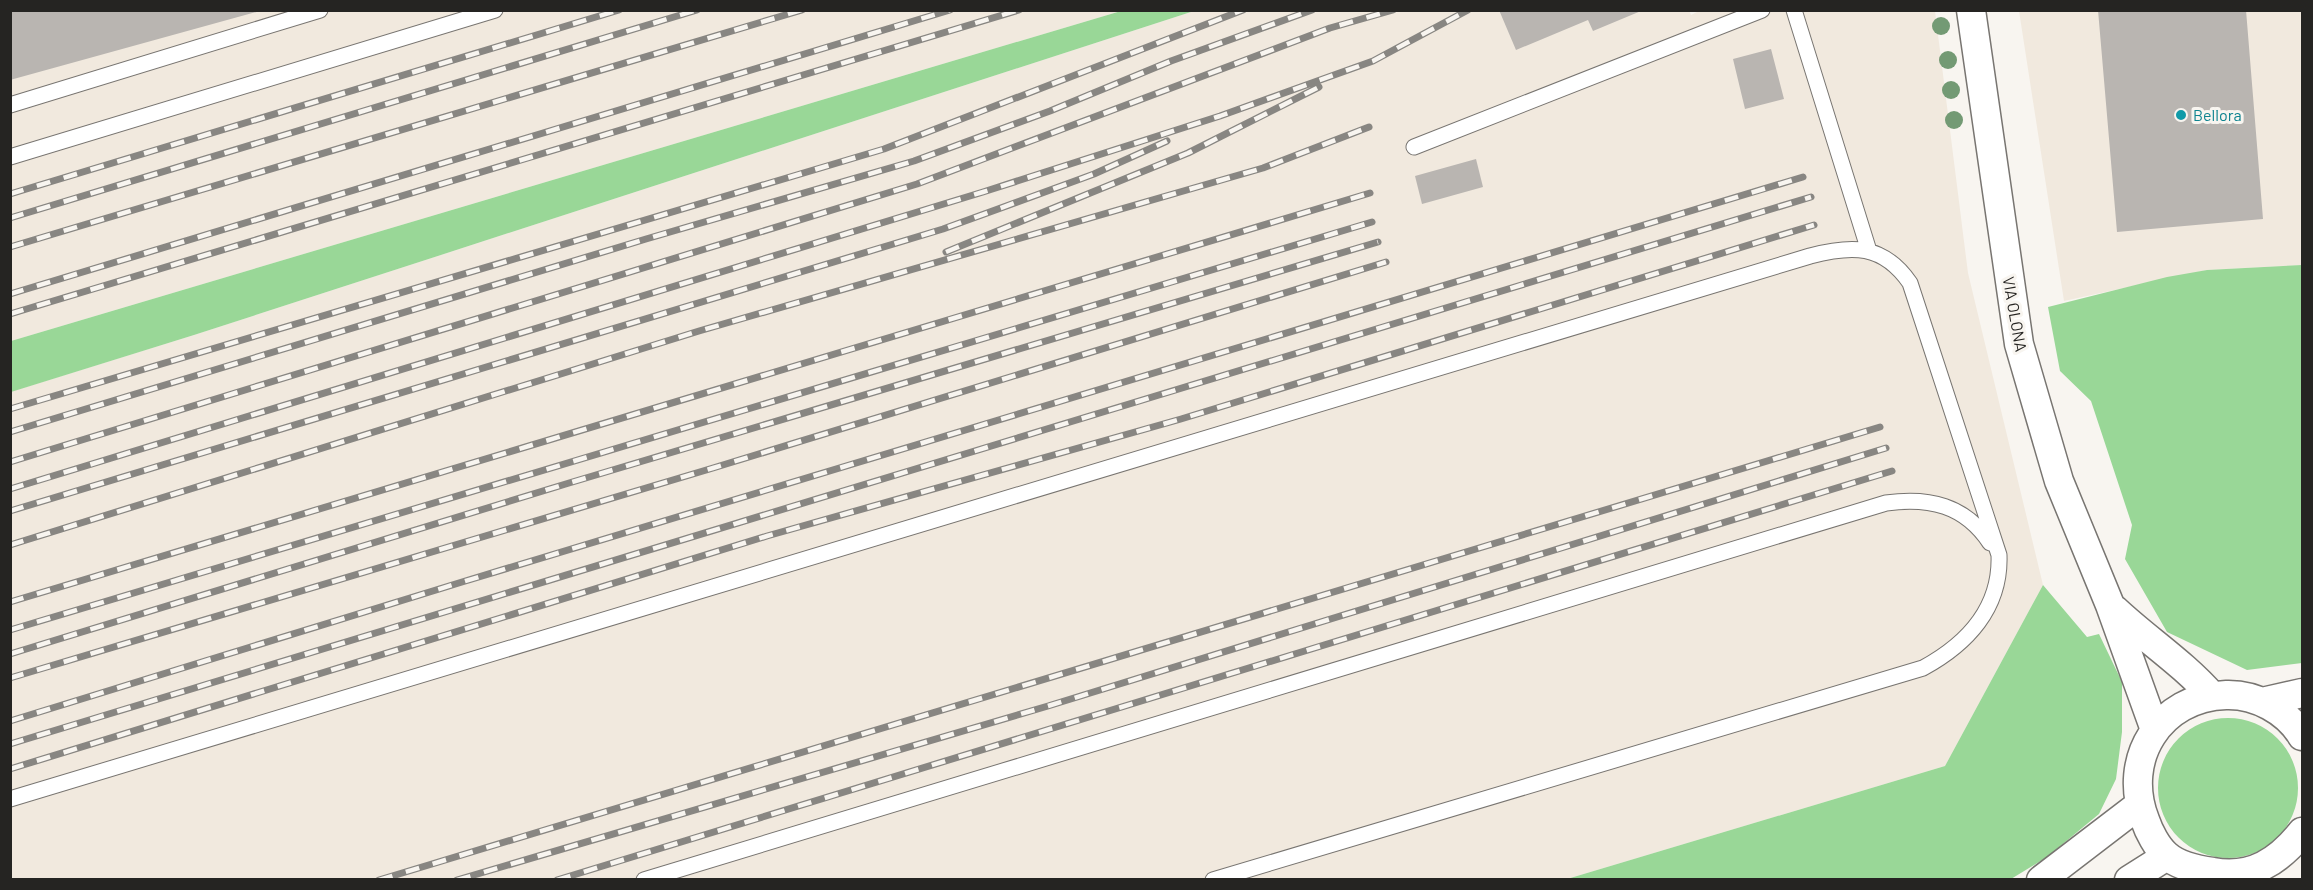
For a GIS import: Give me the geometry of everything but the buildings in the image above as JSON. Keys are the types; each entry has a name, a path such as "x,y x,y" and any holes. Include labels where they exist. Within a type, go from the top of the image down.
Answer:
{"street":[{"name":"VIA OLONA","path":"1971,10 2019,344 2059,481 2110,605 2155,730"},
{"name":"VIA OLONA","path":"2110,605 2148,641 2190,671 2212,696"},
{"path":"2262,702 2302,693"},
{"path":"2302,736 2281,712 2262,702 2237,695 2212,696 2190,702 2171,714 2155,730 2142,753 2136,779 2139,806 2149,830 2167,856 2196,870 2227,875 2258,869 2285,853 2302,832"},
{"path":"2041,879 2139,806"},
{"path":"2129,879 2167,856"}],"lane":[{"path":"10,105 320,10"},
{"path":"10,157 495,10"},
{"path":"1414,147 1762,10"},
{"path":"1794,10 1869,251"},
{"path":"10,799 1810,256 1833,250 1869,251 1898,266 1910,283 1999,555 1996,589 1976,626 1961,643 1923,668 1213,879"},
{"path":"644,879 1886,503 1920,502 1953,508 1981,528 1999,555"}],"shaded area":[{"path":"1689,10 1691,15 1701,10 1935,11 1968,273 2043,585 1945,766 1567,879 11,879 10,392 194,335 1194,11"},
{"path":"11,11 1121,11 11,341"},
{"path":"2019,11 2302,11 2302,265 2207,270 2064,301"}],"green space":[{"path":"1121,11 1194,11 194,335 11,392 11,341"},
{"path":"2302,265 2302,663 2247,670 2167,632 2125,559 2132,525 2091,401 2060,371 2048,307 2167,277 2207,270"},
{"path":"2043,585 2087,637 2099,634 2122,682 2122,732 2116,779 2099,814 2047,857 2011,879 1567,879 1945,766"},
{"path":"2228,718 2255,723 2278,738 2293,761 2298,788 2293,815 2278,838 2255,853 2228,858 2201,853 2178,838 2163,815 2158,788 2163,761 2178,738 2201,723"}],"railway":[{"path":"10,194 619,10"},
{"path":"10,218 697,10"},
{"path":"10,247 802,10"},
{"path":"10,294 950,10"},
{"path":"10,314 1019,10"},
{"path":"10,409 884,149 1243,10"},
{"path":"10,432 646,239 914,161 1050,111 1171,61 1312,10"},
{"path":"10,462 917,184 1330,28 1393,10"},
{"path":"10,489 983,192 1220,116 1373,61 1468,10"},
{"path":"946,252 1188,153 1319,87"},
{"path":"10,545 699,331 1263,168 1369,127"},
{"path":"10,511 943,229 1094,174 1167,141"},
{"path":"10,721 1803,177"},
{"path":"10,602 1370,193"},
{"path":"10,744 1811,197"},
{"path":"10,630 1372,222"},
{"path":"10,769 767,536 1181,419 1814,225"},
{"path":"10,654 569,483 1378,242"},
{"path":"10,678 713,468 1386,262"},
{"path":"379,880 1880,427"},
{"path":"457,880 1048,706 1886,448"},
{"path":"557,880 1892,471"}],"place":[{"name":"Bellora","path":"2181,115"}]}
